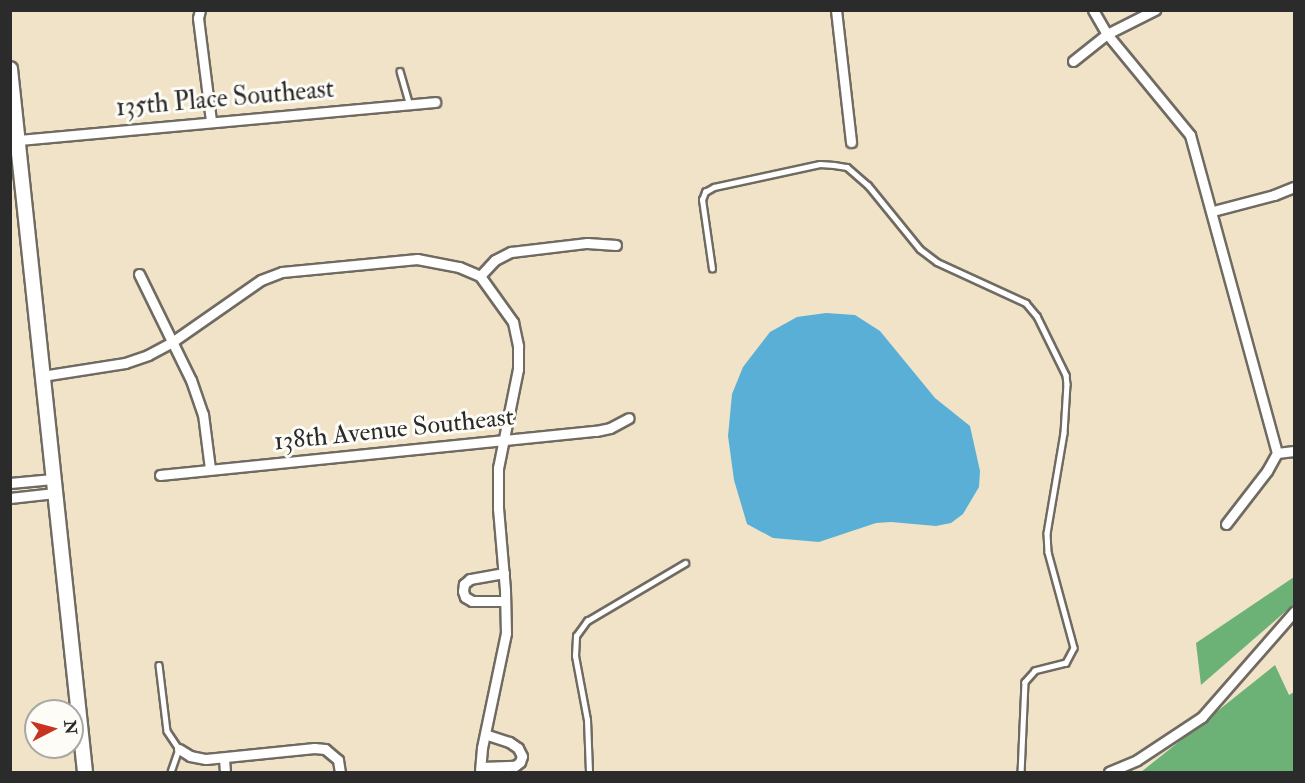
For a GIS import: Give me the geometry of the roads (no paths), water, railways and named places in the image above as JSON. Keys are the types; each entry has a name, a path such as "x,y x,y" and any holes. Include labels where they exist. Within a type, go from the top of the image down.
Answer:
{"main road":[{"path":"10,69 13,117 18,140 85,772"}],"street":[{"path":"200,10 198,18 211,121"},
{"path":"836,10 851,142"},
{"path":"1093,10 1107,34 1190,135 1213,211 1277,453 1267,471 1226,524"},
{"path":"1073,61 1107,34 1155,10"},
{"name":"135th Place Southeast","path":"18,140 435,102"},
{"path":"1213,211 1274,195 1294,187"},
{"path":"480,276 495,260 511,252 587,243 616,245"},
{"path":"42,376 124,363 148,355 172,342 243,291 261,280 282,272 417,259 459,267 480,276 513,322 518,346 518,369 502,440 498,508 504,573 506,633 485,734 481,770 515,766 520,762 522,756 518,748 509,742 485,734"},
{"path":"139,274 191,380 203,414 210,469"},
{"name":"138th Avenue Southeast","path":"160,475 596,431 610,428 629,418"},
{"path":"1277,453 1294,451"},
{"path":"10,483 54,486"},
{"path":"10,498 54,486"},
{"path":"504,573 470,579 464,584 463,591 465,597 472,601 505,601"},
{"path":"1110,772 1137,760 1202,717 1294,612"},
{"path":"179,749 198,758 224,758 314,748 332,754 340,770"},
{"path":"224,758 225,772"}],"lane":[{"path":"400,72 409,103"},
{"path":"712,269 702,200 705,192 714,187 820,164 834,165 846,167 868,185 920,249 937,262 1026,303 1037,316 1067,384 1064,433 1047,533 1048,552 1074,648 1066,663 1035,671 1025,682 1021,772"},
{"path":"589,772 587,720 575,656 576,636 587,621 685,563"},
{"path":"159,665 167,731 179,749 171,772"}],"water":[{"path":"826,313 855,315 880,331 935,398 970,426 980,471 979,487 963,514 951,523 936,526 876,523 819,542 773,538 747,524 734,480 728,436 732,394 743,367 770,332 797,317"}]}
